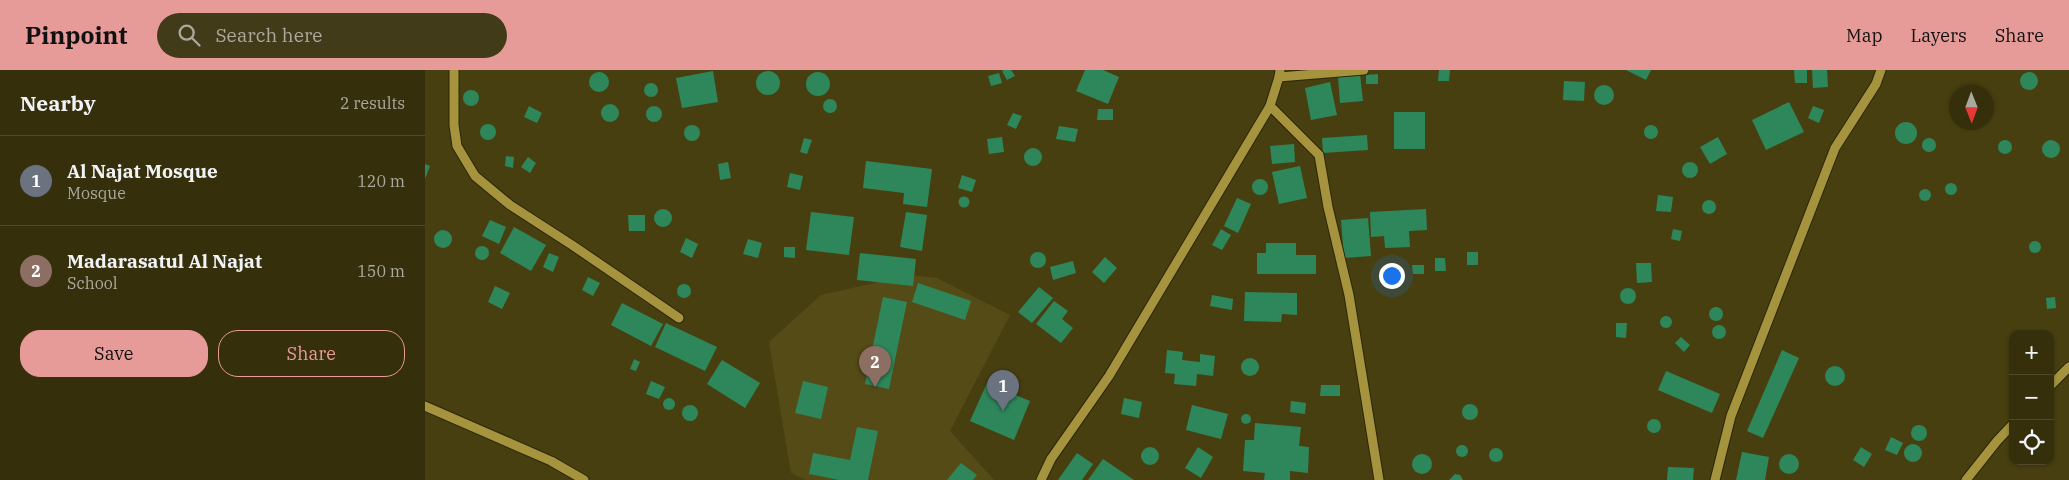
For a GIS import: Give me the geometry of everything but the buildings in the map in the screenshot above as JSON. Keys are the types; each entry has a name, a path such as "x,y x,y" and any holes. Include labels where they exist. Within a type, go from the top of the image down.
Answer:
{"street":[{"path":"454,70 454,125 457,146 475,176 510,205 679,318"},
{"path":"1041,480 1051,459 1119,359 1270,106 1279,74 1363,70"},
{"path":"1715,480 1731,416 1835,148 1876,84 1881,70"},
{"path":"1270,106 1319,155 1328,207 1349,295 1379,480"},
{"path":"2054,382 2069,367"},
{"path":"425,406 551,461 584,480"},
{"path":"1966,480 2009,428"}],"shaded area":[{"path":"910,275 937,278 1010,315 950,431 994,480 806,480 791,473 769,342 821,295"}],"place":[{"name":"Madarasatul Al Najat","path":"875,387"},
{"name":"Al Najat Mosque","path":"1003,411"}]}
